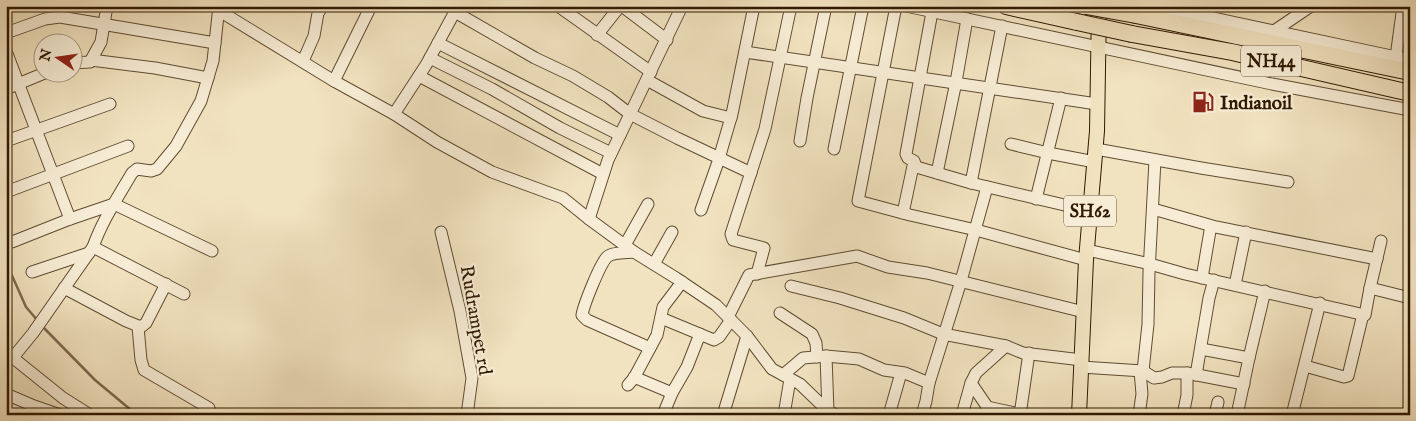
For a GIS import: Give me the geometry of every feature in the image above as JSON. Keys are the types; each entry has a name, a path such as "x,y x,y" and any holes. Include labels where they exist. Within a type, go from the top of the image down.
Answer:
{"highway":[{"name":"NH44","path":"1006,6 1132,34 1232,52 1410,93"},
{"name":"NH44","path":"1086,6 1410,72"}],"main road":[{"name":"SH62","path":"1079,415 1086,255 1095,155 1099,6"}],"street":[{"path":"91,60 101,42 107,6"},
{"path":"303,61 314,36 318,13 323,6"},
{"path":"334,81 371,6"},
{"path":"558,6 649,76 703,110 731,118"},
{"path":"597,35 621,6 667,40"},
{"path":"589,219 611,153 682,6"},
{"path":"701,210 731,118 754,6"},
{"path":"757,274 764,248 733,240 731,236 765,129 790,6"},
{"path":"800,141 826,6"},
{"path":"834,149 863,6"},
{"path":"896,6 858,201 902,213 1086,255 1150,264 1202,278 1363,314"},
{"path":"906,6 1272,84 1410,110"},
{"path":"1157,6 1410,60"},
{"path":"1274,31 1311,6"},
{"path":"1396,57 1404,6"},
{"path":"90,415 63,398 9,358 15,355 33,333 91,250 96,237 132,173 137,169 151,171 157,169 176,146 202,101 213,61 219,8 334,81 394,114 437,142 492,172 563,198 629,249 716,305 747,336 772,369 800,384 832,413"},
{"path":"394,114 430,58 457,9 535,58 573,76 608,97 630,114 751,173"},
{"path":"916,167 914,161 908,158 906,154 932,12"},
{"path":"6,33 54,17 104,23 215,43"},
{"path":"937,173 956,82 966,19"},
{"path":"971,183 1002,26"},
{"path":"438,43 620,135"},
{"path":"6,51 70,218"},
{"path":"745,52 1097,104"},
{"path":"430,58 492,89 560,128 611,153"},
{"path":"82,62 90,62 91,60 138,65 208,78"},
{"path":"418,76 603,174"},
{"path":"6,89 32,79"},
{"path":"1036,199 1061,98"},
{"path":"6,141 110,104"},
{"path":"1011,144 1048,153 1155,160 1288,182"},
{"path":"6,192 128,146"},
{"path":"1139,415 1148,324 1155,160"},
{"path":"902,213 913,166 971,183 1090,211"},
{"path":"922,415 929,383 961,281 987,187"},
{"path":"12,242 70,218 114,204 212,251"},
{"path":"648,204 629,249 606,257 582,315 587,320 650,348"},
{"path":"1152,209 1192,221 1377,260"},
{"path":"1202,278 1210,231"},
{"name":"Rudrampet rd","path":"441,232 460,311 472,378 467,415"},
{"path":"654,264 672,232"},
{"path":"1235,285 1246,232"},
{"path":"1305,366 1344,377 1348,376 1363,314 1365,314 1381,241"},
{"path":"32,272 91,250 184,294"},
{"path":"661,318 713,340 716,339 729,318 749,275 857,256 888,267 927,272 1084,312"},
{"path":"1183,415 1192,374 1201,349 1209,298 1214,280"},
{"path":"672,393 631,381 657,335 663,307 682,282"},
{"path":"64,288 141,327 146,323 166,284"},
{"path":"791,286 840,298 904,318 945,334 1006,346 1029,353 1082,364 1142,371 1154,378 1172,373 1192,374 1244,384"},
{"path":"1370,288 1410,298"},
{"path":"1237,415 1265,291"},
{"path":"1294,414 1320,303"},
{"path":"780,314 812,334 822,357 832,413"},
{"path":"138,327 141,360 144,370 208,408"},
{"path":"664,415 672,393 687,367 700,334"},
{"path":"723,415 747,336"},
{"path":"962,415 971,383 976,373 1006,346"},
{"path":"1201,349 1249,358"},
{"path":"971,383 988,411 1020,415 1029,353"},
{"path":"784,415 786,377 803,358 859,359 884,370 901,373 929,383"},
{"path":"889,415 901,373"},
{"path":"6,394 60,415"},
{"path":"1215,415 1218,402"}],"waterway":[{"path":"6,262 26,307 38,321"},
{"path":"41,325 95,380 137,415"}],"place":[{"name":"Indianoil","path":"1203,102"}]}
